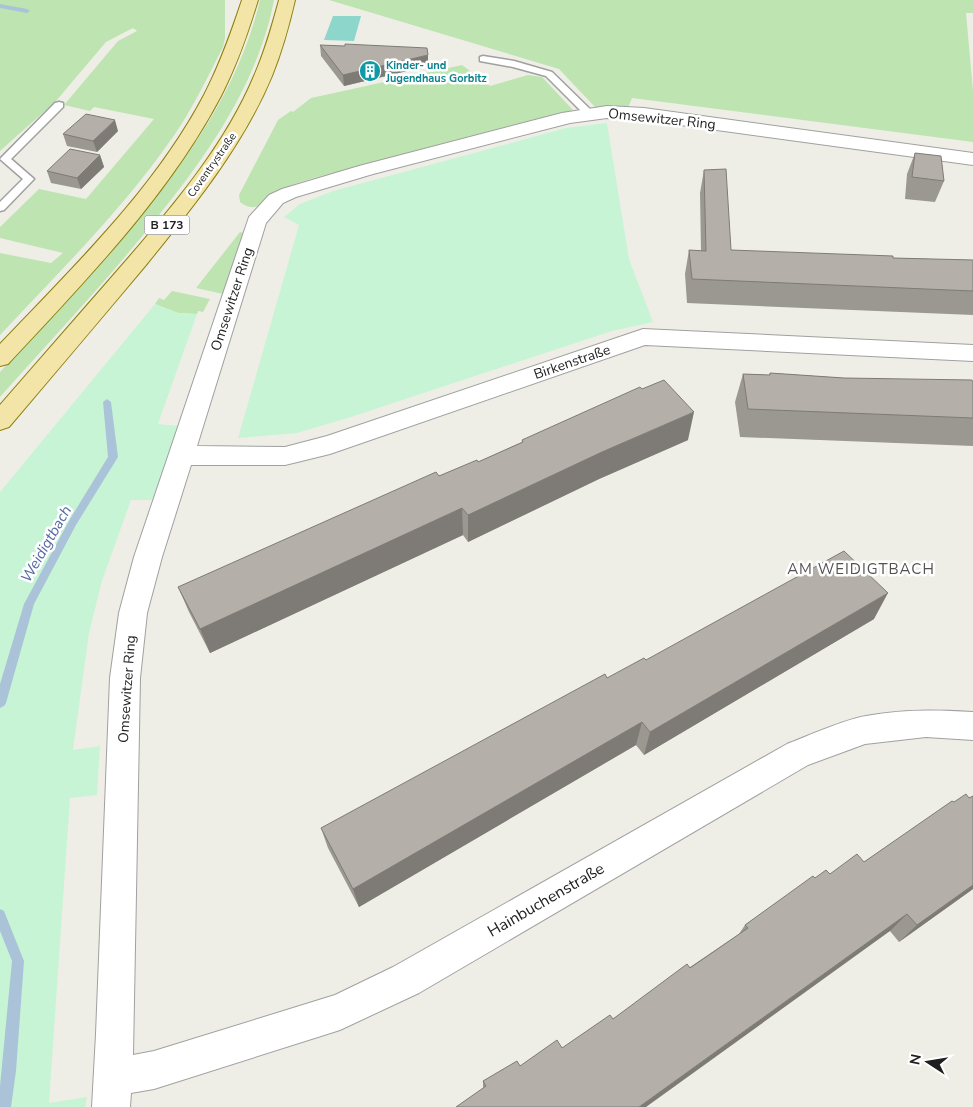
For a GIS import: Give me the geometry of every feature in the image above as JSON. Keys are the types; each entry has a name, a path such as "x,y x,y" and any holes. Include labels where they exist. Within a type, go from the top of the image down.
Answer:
{"main road":[{"name":"B 173","path":"0,358 102,246 142,199 176,154 198,122 232,54 250,0"},
{"name":"Coventrystraße","path":"0,421 143,254 217,161 256,94 272,55 287,0"}],"street":[{"name":"Omsewitzer Ring","path":"112,1092 125,678 133,613 148,557 259,216 276,199 289,193 366,170 569,118 607,112 644,114 973,159"},
{"name":"Birkenstraße","path":"182,455 285,456 330,445 643,337 973,353"},
{"name":"Hainbuchenstraße","path":"112,1092 154,1070 340,1012 406,980 798,754 865,730 926,723 973,726"}],"lane":[{"path":"483,59 514,64 549,74 590,114"},
{"path":"0,208 29,179 5,159 59,105"}],"green space":[{"path":"0,0 225,0 225,38 223,47 195,102 156,161 92,238 0,335 0,253 51,263 63,253 0,238 0,227 39,189 86,199 154,119 94,107 90,111 64,105 118,41 137,31 133,28 106,42 56,101 0,151"},
{"path":"260,0 274,0 266,32 255,63 241,93 208,150 169,203 130,251 0,397 0,372 152,201 198,139 235,73 249,37"},
{"path":"329,0 973,0 973,13 966,13 973,91 973,142 632,98 628,108 595,107 559,69"},
{"path":"462,65 490,86 528,75 542,77 573,110 306,180 284,189 258,206 246,206 240,202 239,195 278,120 291,111 293,112 311,98"},
{"path":"607,123 629,259 653,322 612,331 297,433 238,438 299,225 284,217 300,204 333,191 566,128"},
{"path":"240,232 244,233 223,294 196,288"},
{"path":"172,291 210,299 203,312 198,311 197,314 178,313 155,304 159,298 164,300"},
{"path":"155,304 178,313 197,314 158,424 179,426 153,500 131,500 102,581 89,633 73,750 100,746 97,795 70,798 49,1103 87,1097 85,1107 0,1107 0,492"}],"shaded area":[{"path":"333,16 361,16 354,41 324,40"}],"building":[{"path":"345,44 427,48 428,55 343,75 320,45 345,46"},
{"path":"86,114 115,120 93,141 63,134"},
{"path":"70,149 100,155 77,178 47,171"},
{"path":"915,153 941,156 944,181 912,177"},
{"path":"726,169 731,250 973,260 973,291 692,279 689,250 706,251 704,170"},
{"path":"770,373 844,378 972,380 973,418 748,409 743,374 770,375"},
{"path":"664,380 694,412 602,452 468,515 462,508 200,629 178,587 436,472 439,476 477,460 478,462 640,387 642,389"},
{"path":"844,551 888,593 650,732 642,722 353,889 321,828 605,674 607,678 644,658 646,660"},
{"path":"966,794 969,798 973,796 973,885 917,925 907,914 639,1107 456,1107 486,1086 483,1081 517,1061 520,1066 557,1040 562,1048 610,1015 613,1019 687,964 690,968 748,928 745,925 813,876 815,878 826,870 830,874 857,854 864,862 952,801 954,802"}],"waterway":[{"path":"0,6 27,11"},
{"name":"Weidigtbach","path":"0,703 29,604 73,522 113,457 107,402"},
{"name":"Weidigtbach","path":"0,915 18,961 9,1071 4,1107"}],"place":[{"name":"Kinder- und Jugendhaus Gorbitz","path":"370,71"}],"district":[{"name":"AM WEIDIGTBACH","path":"861,569"}]}
